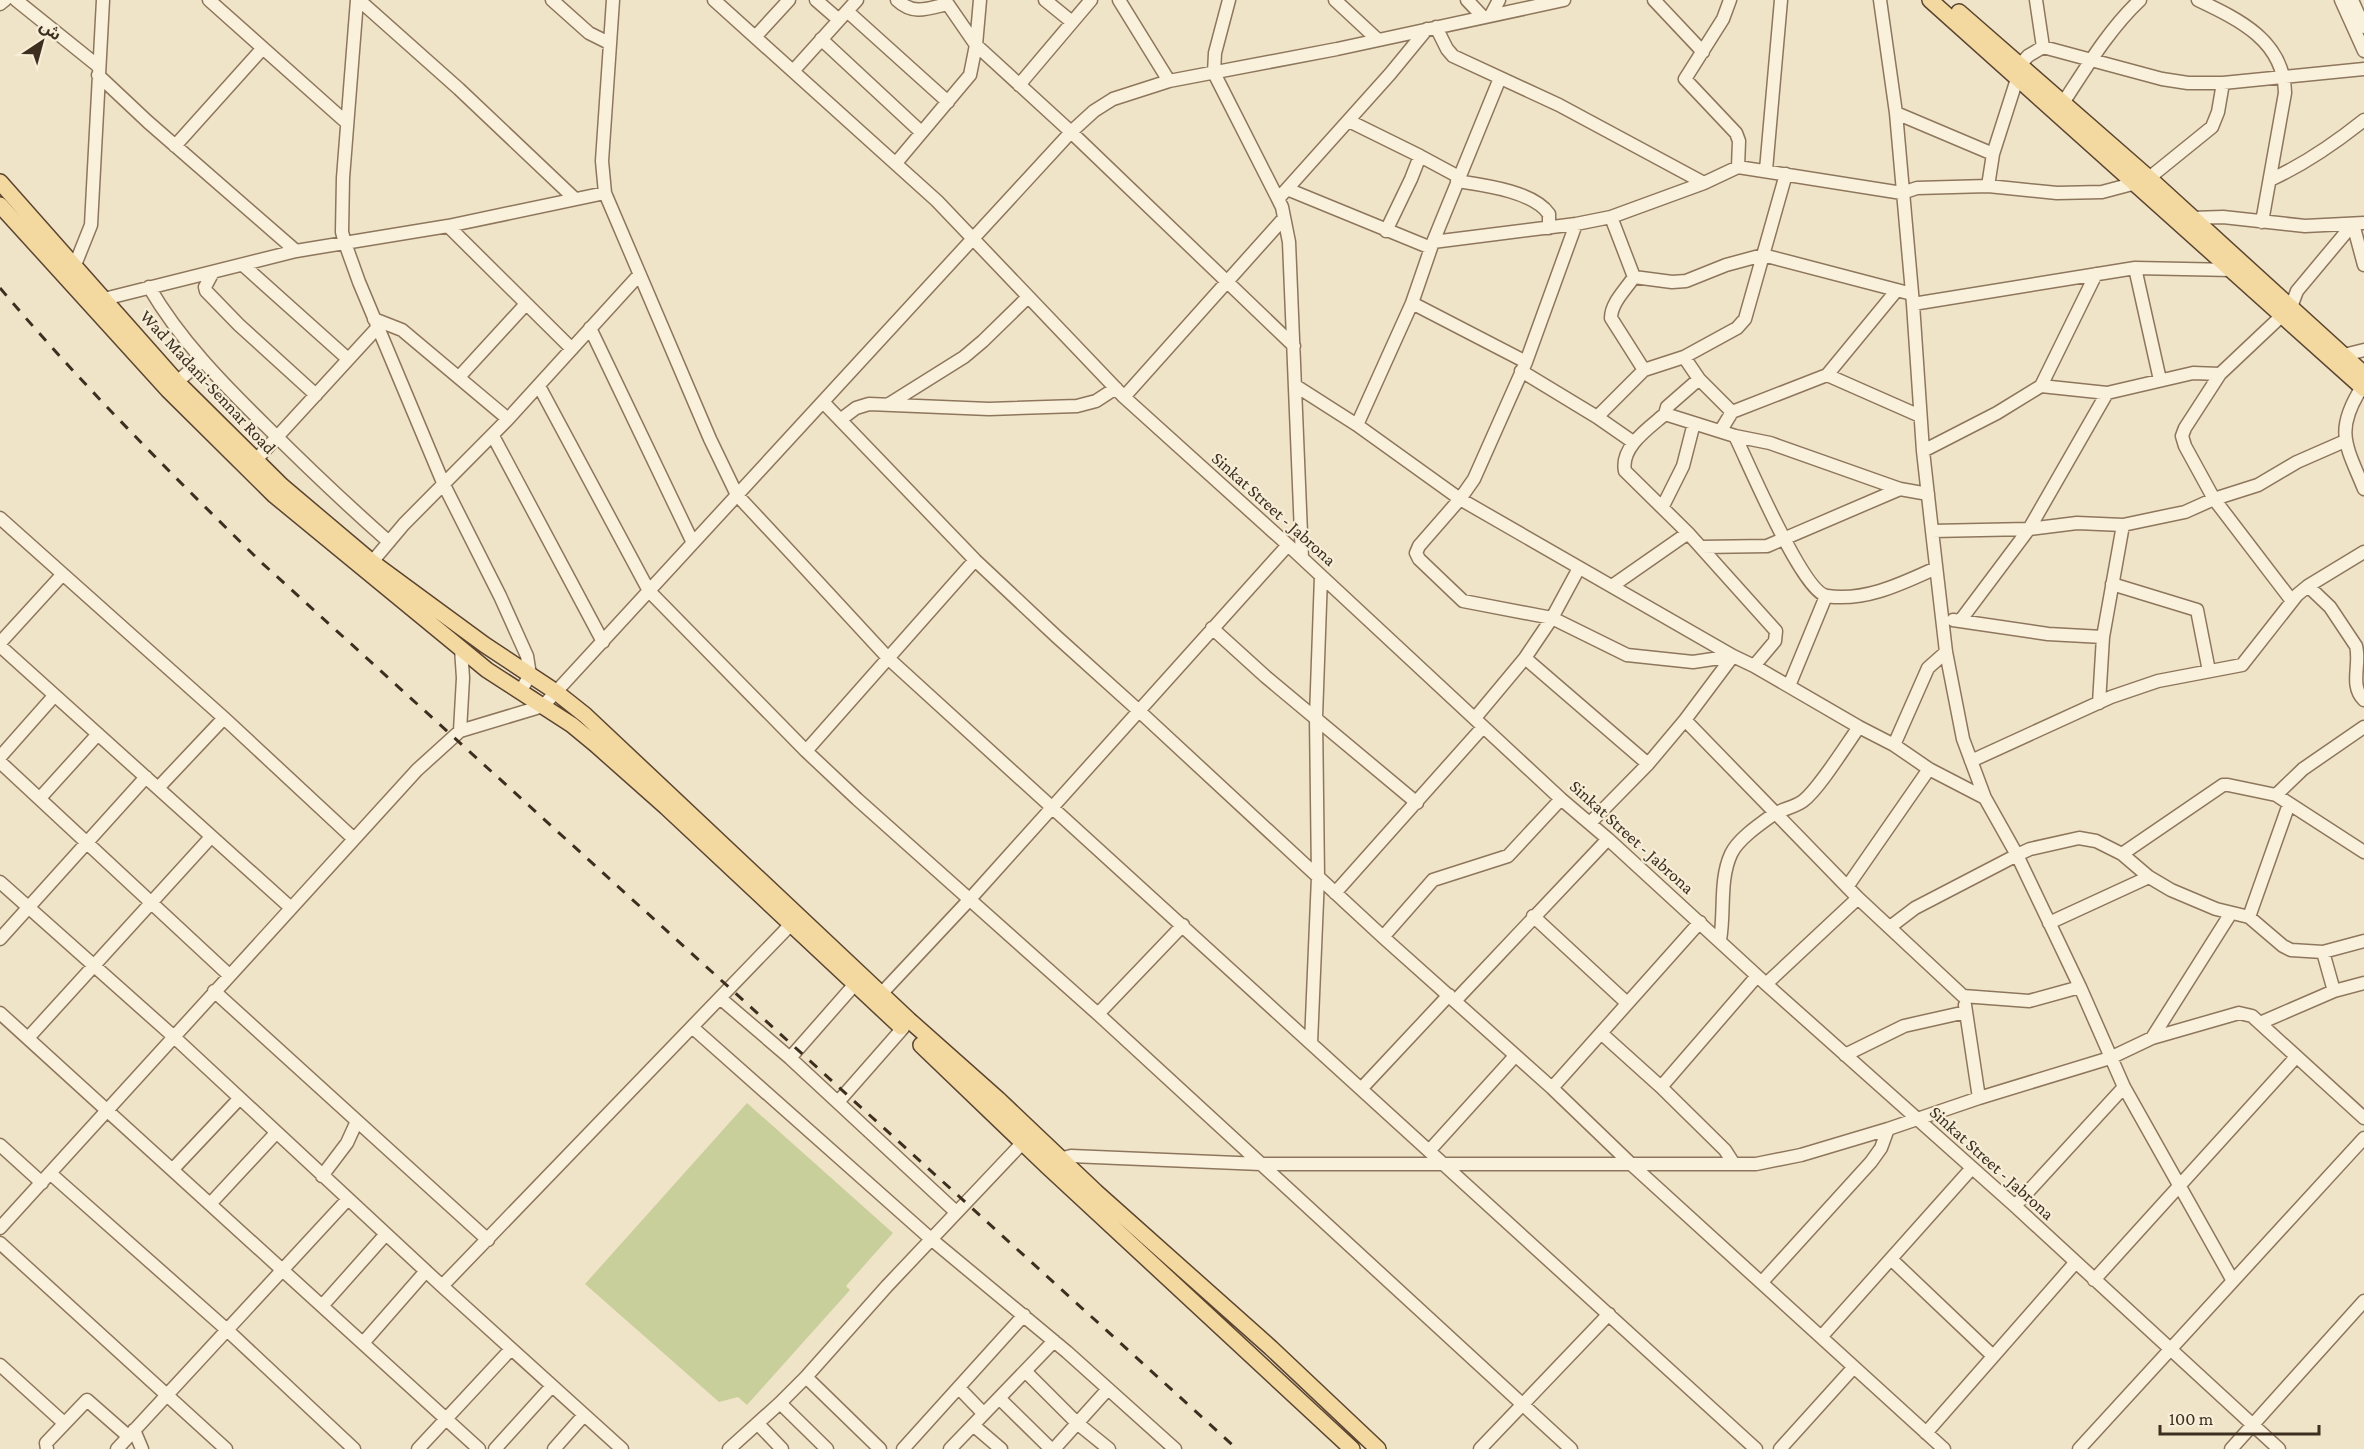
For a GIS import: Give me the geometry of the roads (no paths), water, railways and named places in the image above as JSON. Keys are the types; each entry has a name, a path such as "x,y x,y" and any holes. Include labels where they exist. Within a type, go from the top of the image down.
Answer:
{"main road":[{"path":"1930,0 2018,72 2143,180 2192,218 2363,383"},
{"path":"1945,0 2018,72 2062,103 2234,270 2344,356 2363,383"},
{"name":"Wad Madani-Sennar Road","path":"0,182 177,382 255,461 312,513 372,562 404,593"},
{"name":"Wad Madani-Sennar Road","path":"0,205 146,366 247,470 304,522 404,593"},
{"path":"404,593 461,648 496,677 572,725 881,994 1352,1449"},
{"path":"404,593 556,692 585,715 795,920 855,984 989,1108 1028,1137"},
{"path":"1053,1162 1271,1348 1378,1449"}],"street":[{"path":"0,4 4,0"},
{"path":"15,0 98,70 176,146 296,251"},
{"path":"75,265 91,225 103,0"},
{"path":"209,0 347,123"},
{"path":"358,0 343,178 342,232 376,324 444,485 527,656 530,675 520,692"},
{"path":"358,0 459,89 574,198"},
{"path":"552,0 589,33 609,43"},
{"path":"613,0 602,161 605,193 710,440 737,495 890,659 1756,1449"},
{"name":"Sinkat Street - Jabrona","path":"714,0 896,163 975,239 1120,393 1288,545 1561,799 1720,940 1915,1119 2015,1206 2279,1449"},
{"path":"756,36 789,0"},
{"path":"816,0 843,15 948,102"},
{"path":"794,70 857,0"},
{"path":"897,0 912,10 919,11 946,2 976,45 1071,132 1294,346"},
{"path":"896,163 970,75 976,45 980,0"},
{"path":"1045,0 1072,22"},
{"path":"1019,85 1091,0"},
{"path":"1119,0 1169,81"},
{"path":"1229,0 1215,53 1214,73 1278,199 1289,242 1302,558"},
{"path":"1335,0 1378,40"},
{"path":"1467,0 1487,16"},
{"path":"1487,16 1499,0"},
{"path":"0,1228 417,770 460,731 543,706 1071,132 1094,111 1113,99 1169,81 1378,40 1564,0"},
{"path":"1654,0 1703,52"},
{"path":"1730,0 1723,19 1685,79 1736,133 1738,167"},
{"path":"1766,170 1781,0"},
{"path":"1880,0 1896,113 1923,451 1936,567 1946,652 1963,739 1985,798 2017,855 2080,987 2124,1087 2233,1281"},
{"path":"2036,0 2043,47"},
{"path":"2062,103 2124,16 2140,0"},
{"path":"2198,0 2232,17 2253,32 2272,49 2284,75 2285,93 2262,222"},
{"path":"2341,0 2364,51"},
{"path":"2352,0 2364,27"},
{"path":"1278,199 1432,28"},
{"path":"1432,28 1453,56 1559,105 1704,183"},
{"path":"821,39 921,132"},
{"path":"1988,186 1993,154 2018,72 2028,56 2043,47 2175,82 2223,83 2284,75 2364,69"},
{"path":"176,146 263,48"},
{"path":"1357,425 1412,303 1432,245 1500,78"},
{"path":"1287,189 1386,231 1432,245 1611,217 1704,183 1738,167 1902,193 1917,188 1988,186 2057,193 2091,192 2120,188 2143,180 2212,127 2223,83"},
{"path":"1896,113 1993,154"},
{"path":"2270,180 2298,167 2330,147 2364,120"},
{"path":"1349,121 1420,156 1458,179 1500,188 1541,206 1549,214 1549,228"},
{"path":"1386,231 1420,156"},
{"path":"1597,417 1644,370 1684,357 1737,328 1745,319 1785,174"},
{"path":"104,298 296,251 448,226 605,193"},
{"path":"1611,217 1634,277"},
{"path":"2192,218 2223,217 2305,226 2359,223"},
{"path":"840,420 862,405 888,404 989,409 1077,406 1120,393 1284,218"},
{"path":"2292,601 2214,499 2185,446 2182,436 2220,374 2287,311 2297,291 2359,223"},
{"path":"2359,223 2364,265"},
{"path":"1576,224 1523,367 1474,478 1460,500 1419,546 1416,553 1419,559 1463,601 1552,618 1627,655 1693,662 1733,656"},
{"path":"448,226 572,349"},
{"path":"1634,277 1672,282 1686,281 1726,265 1763,255 1897,290 1912,299 2135,268 2234,270"},
{"path":"243,265 348,359"},
{"path":"2135,268 2160,380"},
{"path":"213,272 205,287 206,291 239,325 316,395"},
{"path":"1923,451 1997,413 2041,386 2096,274"},
{"path":"372,562 493,436 639,275"},
{"path":"1634,277 1614,305 1611,318 1644,370"},
{"path":"149,287 180,336 202,360 328,489 389,542"},
{"path":"1721,430 1732,412 1827,375 1897,290"},
{"path":"888,404 964,357 1028,297"},
{"path":"1412,303 1523,367 1633,442"},
{"path":"459,377 526,304"},
{"path":"255,461 348,359 376,324"},
{"path":"376,324 402,330 508,419"},
{"path":"590,328 693,543"},
{"path":"2344,356 2364,350"},
{"path":"1684,357 1699,379 1732,412"},
{"path":"177,382 202,360"},
{"path":"2041,386 2107,393 2193,373 2220,374"},
{"path":"1827,375 1920,416"},
{"path":"1699,379 1667,407 1665,414 1633,442 1624,462 1625,471 1663,506 1776,631 1775,641 1754,666"},
{"path":"2363,383 2350,405 2344,441 2364,489"},
{"path":"539,386 649,591 806,751 1098,1014 1571,1449"},
{"path":"1296,386 1357,425 1460,500 1789,686 1858,728 1894,745 1929,769 1985,798"},
{"path":"1960,621 2029,529 2107,393"},
{"path":"823,402 975,560 1057,637 1383,938 1552,1088 1631,1164 1944,1449"},
{"path":"1665,414 1735,436 1781,447 1900,489 1928,494"},
{"path":"1663,506 1683,466 1694,423"},
{"path":"493,436 603,642"},
{"path":"1735,436 1783,538 1816,590 1826,596 1878,592 1936,567"},
{"path":"1932,531 2029,529 2076,523 2123,525 2185,512 2258,484 2297,462 2344,441"},
{"path":"1701,548 1767,546 1900,489"},
{"path":"0,518 224,718 354,839"},
{"path":"2098,703 2103,637 2123,525"},
{"path":"1612,586 1688,533"},
{"path":"881,994 1054,807 1138,710 1288,545"},
{"path":"1971,760 2098,703 2158,681 2242,665 2292,601 2308,586 2364,552"},
{"path":"806,751 890,659 975,560"},
{"path":"1335,893 1417,803 1479,722 1552,618 1579,568"},
{"path":"62,575 0,644 54,696 291,908"},
{"path":"1311,1043 1318,878 1316,717 1321,576"},
{"path":"2112,584 2197,610 2209,671"},
{"path":"2308,586 2330,607 2356,646 2358,653 2356,689 2364,700"},
{"path":"1789,686 1826,596"},
{"path":"1943,619 2048,634 2103,637"},
{"path":"1212,628 1266,677 1417,803"},
{"path":"460,731 463,678 461,648"},
{"path":"1894,745 1928,668 1946,652"},
{"path":"1590,824 1648,764 1685,720 1733,656"},
{"path":"1525,658 1648,764"},
{"path":"0,757 54,696"},
{"path":"158,788 224,718"},
{"path":"1685,720 1858,898 1963,996 1979,1098"},
{"path":"2276,795 2303,769 2364,726"},
{"path":"1720,940 1726,869 1731,854 1737,845 1775,814 1803,801 1858,728"},
{"path":"40,798 98,734"},
{"path":"0,762 229,975"},
{"path":"1847,887 1929,769"},
{"path":"0,939 146,777"},
{"path":"2122,854 2223,785 2276,795 2364,852"},
{"path":"1383,938 1432,880 1508,856 1561,799"},
{"path":"2249,917 2289,804"},
{"path":"28,1038 211,837"},
{"path":"1890,927 1909,911 2017,855 2030,849 2079,838 2096,841 2122,854 2149,877 2193,901 2249,917 2291,950 2323,952 2364,941"},
{"path":"1361,1089 1608,839"},
{"path":"2049,923 2149,877"},
{"path":"0,882 173,1036 322,1176 620,1448"},
{"path":"1661,1087 1762,980 1858,898"},
{"path":"2152,1038 2231,913"},
{"path":"1533,916 1627,1004"},
{"path":"442,1286 795,920"},
{"path":"1552,1088 1700,922"},
{"path":"1098,1014 1183,925"},
{"path":"2323,952 2334,991"},
{"path":"2260,1023 2334,991 2364,983"},
{"path":"790,1058 855,984"},
{"path":"1963,996 2029,1001 2080,987"},
{"path":"214,991 488,1240"},
{"path":"720,998 790,1058 956,1212"},
{"path":"0,1012 479,1449"},
{"path":"1845,1055 1904,1026 1966,1012"},
{"path":"1053,1162 1071,1156 1261,1164 1756,1164 1801,1155 1888,1129 1979,1098 2110,1058 2152,1038 2239,1013 2252,1016 2364,1118"},
{"path":"692,1027 931,1239 1054,1341 1168,1447"},
{"path":"838,1102 903,1028"},
{"path":"1601,1033 1661,1087 1725,1150 1734,1164"},
{"path":"1429,1151 1515,1056"},
{"path":"2094,1280 2296,1057"},
{"path":"2015,1206 2124,1087"},
{"path":"173,1169 239,1099"},
{"path":"322,1176 347,1143 357,1121"},
{"path":"1762,1282 1871,1162 1881,1148 1888,1129"},
{"path":"211,1203 276,1133"},
{"path":"729,1449 806,1377 931,1239 1028,1137"},
{"path":"2079,1449 2364,1138"},
{"path":"0,1145 42,1183"},
{"path":"1822,1336 1971,1169"},
{"path":"51,1174 226,1329 354,1449"},
{"path":"117,1449 348,1199"},
{"path":"322,1306 386,1234"},
{"path":"0,1243 225,1449"},
{"path":"1891,1259 1993,1356"},
{"path":"1926,1433 2075,1263"},
{"path":"363,1343 426,1271"},
{"path":"2231,1449 2364,1301"},
{"path":"1480,1449 1609,1314"},
{"path":"903,1449 1024,1315"},
{"path":"950,1449 1054,1341"},
{"path":"418,1449 511,1348"},
{"path":"0,1365 64,1423"},
{"path":"1780,1449 1854,1367"},
{"path":"1025,1371 1077,1423 1109,1449"},
{"path":"806,1377 880,1449"},
{"path":"495,1449 552,1386"},
{"path":"959,1388 984,1414"},
{"path":"999,1398 1052,1449 1108,1389"},
{"path":"47,1449 46,1443 87,1400 131,1433 142,1449"},
{"path":"780,1403 827,1449"},
{"path":"554,1449 584,1415"},
{"path":"758,1424 782,1449"},
{"path":"974,1425 1001,1449"}],"railway":[{"path":"0,288 128,428 262,563 1237,1449"}]}
